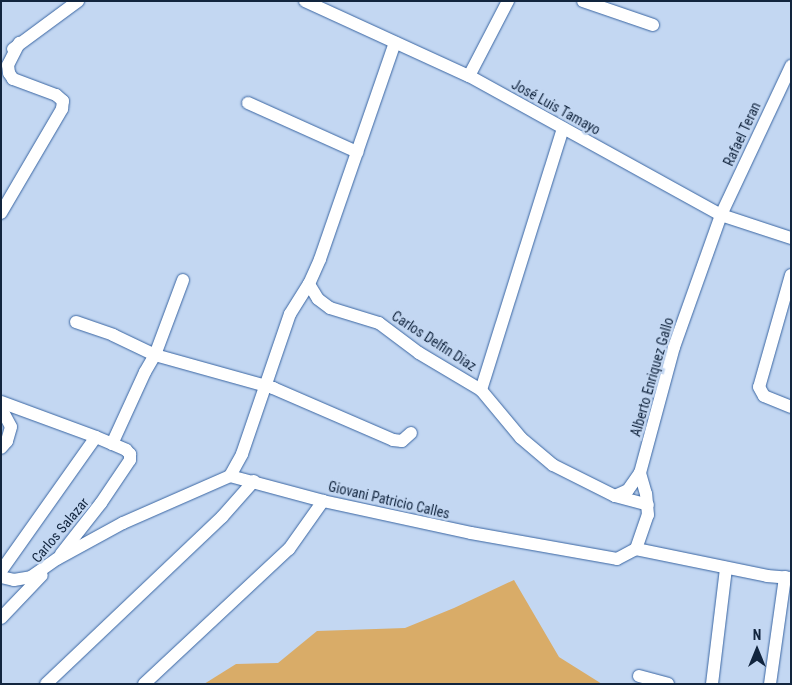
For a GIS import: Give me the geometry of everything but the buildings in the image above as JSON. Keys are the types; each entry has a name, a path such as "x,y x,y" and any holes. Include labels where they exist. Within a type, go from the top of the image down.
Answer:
{"street":[{"path":"1,62 19,43 78,1"},
{"path":"469,76 508,1"},
{"path":"582,1 653,25"},
{"name":"José Luis Tamayo","path":"311,2 395,44 469,76 720,216 791,238"},
{"path":"1,213 62,109 63,102 56,96 13,79 9,73 8,65 19,43"},
{"path":"1,577 14,580 31,577 57,559 122,523 230,476 242,454 266,388 275,353 290,314 309,284 320,259 395,44"},
{"name":"Rafael Teran","path":"720,216 791,66"},
{"path":"248,103 357,152"},
{"path":"481,390 563,129"},
{"name":"Alberto Enriquez Gallo","path":"636,549 643,532 648,505 640,473 674,347 720,216"},
{"path":"791,275 759,387 764,396 791,408"},
{"path":"1,402 112,444 145,372 155,355 183,280"},
{"name":"Carlos Delfin Diaz","path":"309,284 318,299 330,308 379,323 419,352 481,390 521,438 553,466 616,496 648,505"},
{"path":"76,322 113,334 155,355 266,388 274,388 393,440 402,441 411,433"},
{"path":"1,408 11,427 7,441 1,448"},
{"path":"1,571 96,437"},
{"name":"Carlos Salazar","path":"1,618 57,559 101,503 130,460 130,454 112,444"},
{"path":"616,496 628,490 640,473"},
{"name":"Giovani Patricio Calles","path":"230,476 323,501 471,534 616,559 636,549"},
{"path":"46,684 222,517 254,481"},
{"path":"144,684 289,549 323,501"},
{"path":"636,549 726,568 788,577 770,684"},
{"path":"712,684 726,568"},
{"path":"639,676 668,684"}],"shaded area":[{"path":"514,580 559,657 602,684 204,684 236,664 278,663 317,631 405,628"}]}
